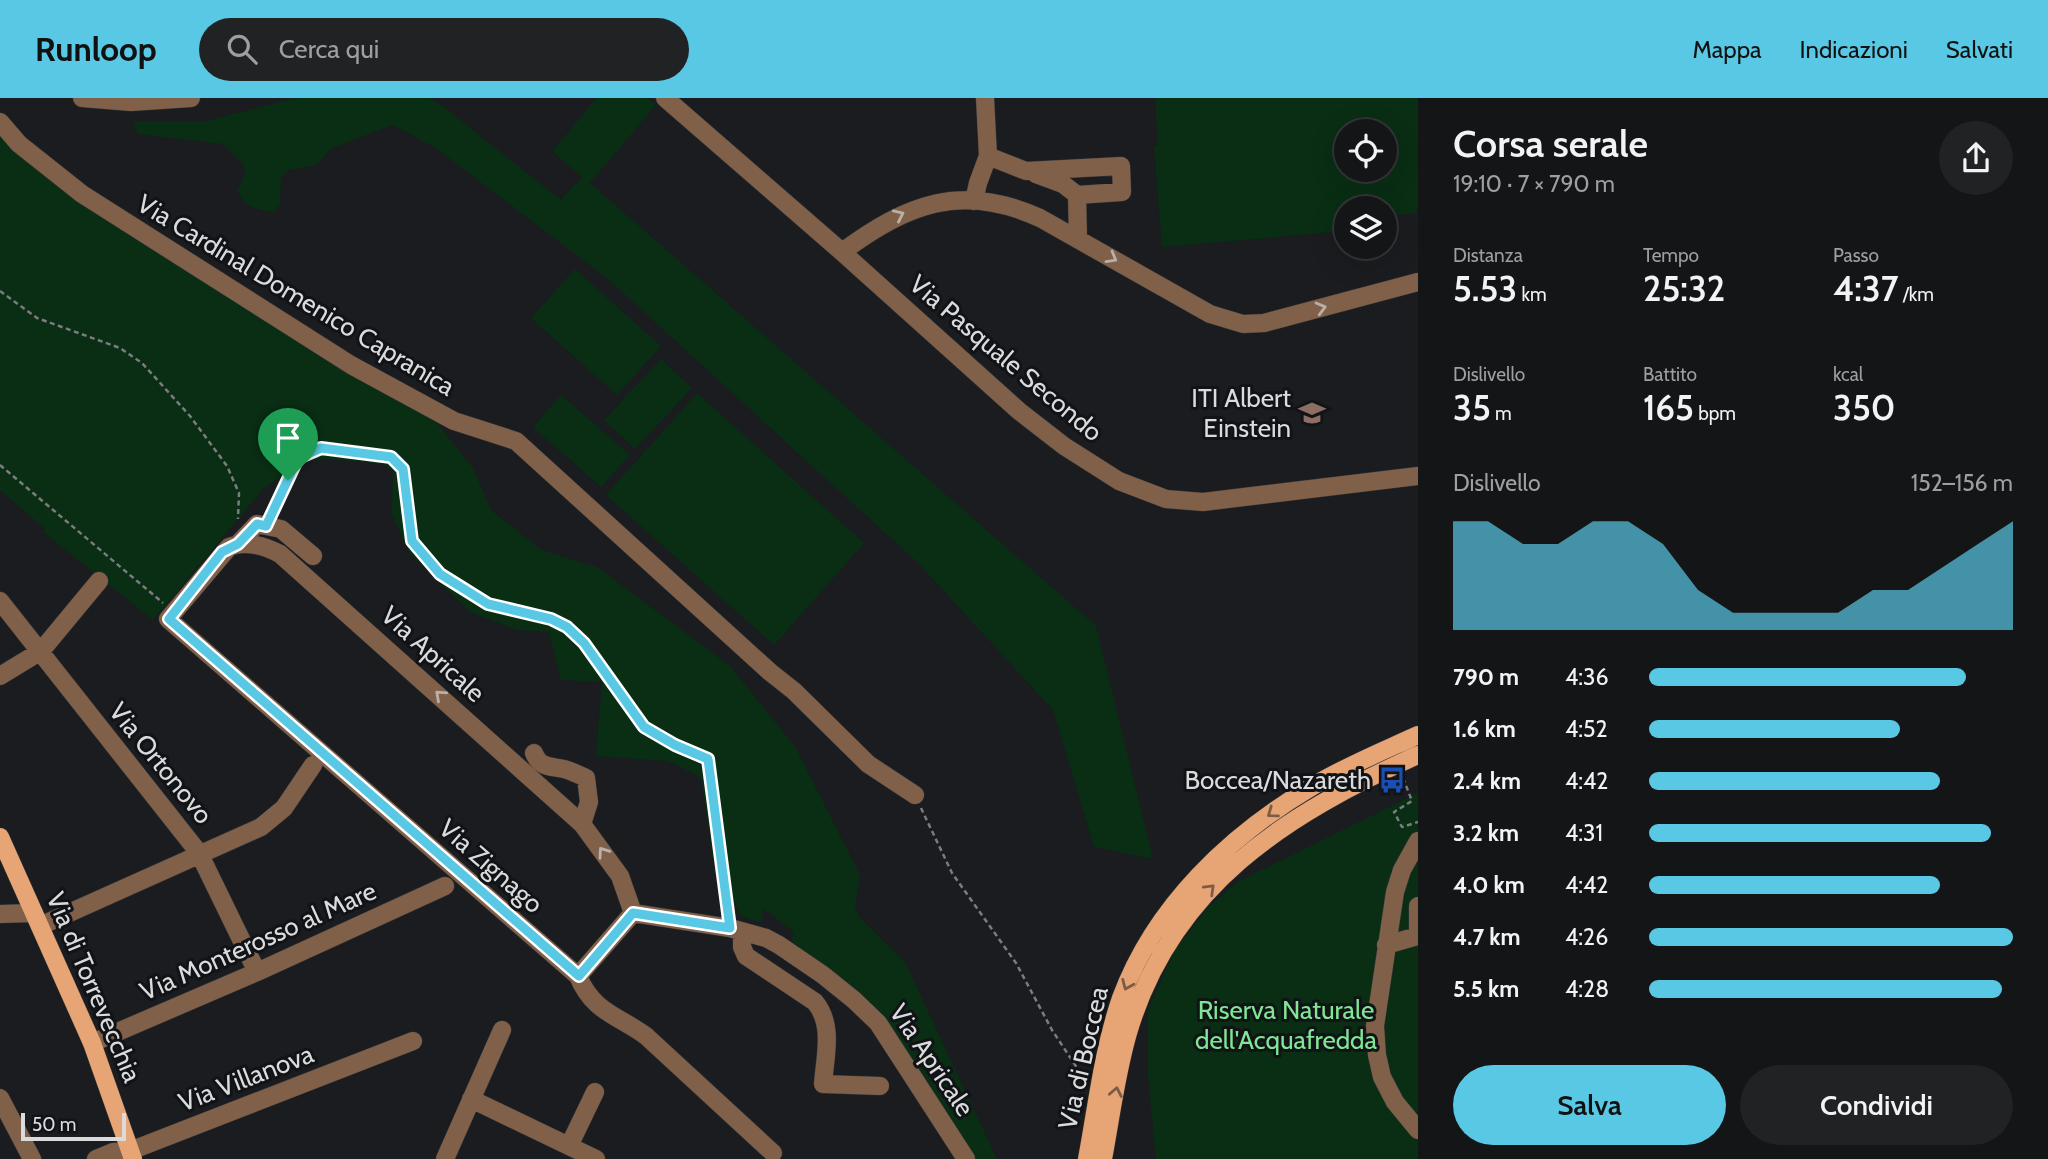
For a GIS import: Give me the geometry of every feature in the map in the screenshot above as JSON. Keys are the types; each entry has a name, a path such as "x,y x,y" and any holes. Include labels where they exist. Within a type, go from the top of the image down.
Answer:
{"main road":[{"name":"Via di Boccea","path":"1087,1159 1115,1018 1129,981 1159,923 1183,891 1277,809 1328,778 1418,735"},
{"name":"Via di Boccea","path":"1103,1159 1129,1032 1156,963 1184,918 1232,868 1289,822 1326,799 1418,755"},
{"name":"Via di Torrevecchia","path":"2,847 92,1042 131,1155"}],"street":[{"path":"82,98 131,102 191,98"},
{"name":"Via Pasquale Secondo","path":"665,98 1035,424 1098,469 1143,492 1166,499 1203,502 1418,476"},
{"path":"974,201 988,156 985,98"},
{"name":"Via Cardinal Domenico Capranica","path":"0,122 19,144 82,194 340,358 454,421 516,441 794,691 868,764 915,795"},
{"path":"988,156 1026,171 1055,181 1077,195 1122,192 1121,166 1026,171"},
{"path":"1077,195 1078,239"},
{"path":"842,252 880,225 907,211 939,203 974,201 1029,213 1210,314 1242,324 1272,321 1418,282"},
{"path":"171,616 222,552 238,544 257,524 281,529 313,556"},
{"name":"Via Apricale","path":"238,544 264,547 289,560 582,824 620,876 633,913 736,929 779,945 864,1009 878,1023 910,1070 966,1159"},
{"path":"0,676 41,651 99,581"},
{"name":"Via Ortonovo","path":"0,601 199,853 257,972"},
{"name":"Via Zignago","path":"171,616 579,976 584,990 597,1007 625,1021 646,1037 774,1153"},
{"path":"534,753 537,761 547,767 566,769 586,778 589,802 582,824"},
{"path":"0,914 37,920 254,830 275,817 291,799 313,765"},
{"path":"1418,841 1406,860 1397,885 1376,1016 1377,1055 1382,1077 1392,1097 1418,1130"},
{"name":"Via Monterosso al Mare","path":"92,1042 257,972 445,886"},
{"path":"1386,945 1418,936 1418,905"},
{"path":"579,976 633,913"},
{"path":"736,929 746,957 815,1002 823,1012 827,1025 823,1084 880,1086"},
{"path":"445,1159 502,1030"},
{"name":"Via Villanova","path":"96,1159 113,1152 131,1155 413,1041"},
{"path":"569,1146 595,1092"},
{"path":"0,1098 32,1159"},
{"path":"471,1100 596,1159"}],"path":[{"path":"0,291 37,318 120,348 142,363 191,416 227,466 239,493 239,518"},
{"path":"266,526 298,458 321,448 391,457 403,469 412,541 440,574 488,604 551,619 567,627 584,643 644,727 675,745 708,759 736,929"},
{"path":"0,465 171,616"},
{"path":"1397,764 1412,801 1394,812 1402,827 1418,822"},
{"path":"915,795 952,873 1016,963 1052,1030 1086,1082 1100,1088"}],"green space":[{"path":"295,98 428,98 440,104 561,200 582,177 552,151 597,98 647,98 656,105 590,183 1096,626 1153,859 1094,847 1053,710 919,564 608,279 437,149 393,125 332,148 316,165 288,170 281,177 280,205 274,212 252,207 240,196 237,191 245,175 244,165 223,144 138,134 133,121 207,121"},
{"path":"1155,98 1418,98 1418,208 1414,214 1397,215 1397,196 1334,196 1334,232 1162,247 1154,146 1158,146"},
{"path":"0,135 130,236 430,414 473,468 491,510 541,550 597,567 730,666 796,748 860,875 855,906 860,918 905,962 997,1159 976,1159 892,1032 791,943 794,932 763,908 762,923 741,916 713,858 701,777 668,761 596,756 602,682 561,680 549,632 518,630 470,612 410,554 392,515 393,470 384,465 364,461 308,459 264,488 153,620 43,532 45,529 0,490"},
{"path":"575,269 661,346 617,395 531,318"},
{"path":"661,359 692,388 635,449 604,420"},
{"path":"697,393 864,543 774,645 606,495"},
{"path":"561,395 630,455 601,487 533,427"},
{"name":"Riserva Naturale dell'Acquafredda","path":"1418,793 1418,1159 1156,1159 1148,1075 1148,1009 1175,950 1209,906 1239,881"}],"place":[{"name":"ITI Albert Einstein","path":"1312,413"},
{"name":"Boccea/Nazareth","path":"1392,780"}],"route":[{"path":"321,448 391,457 403,469 412,541 440,574 488,604 551,619 567,627 584,643 644,727 675,745 708,759 730,928 633,913 579,976 169,619 222,552 238,544 257,524 266,526 288,480 298,458 321,448"}]}
